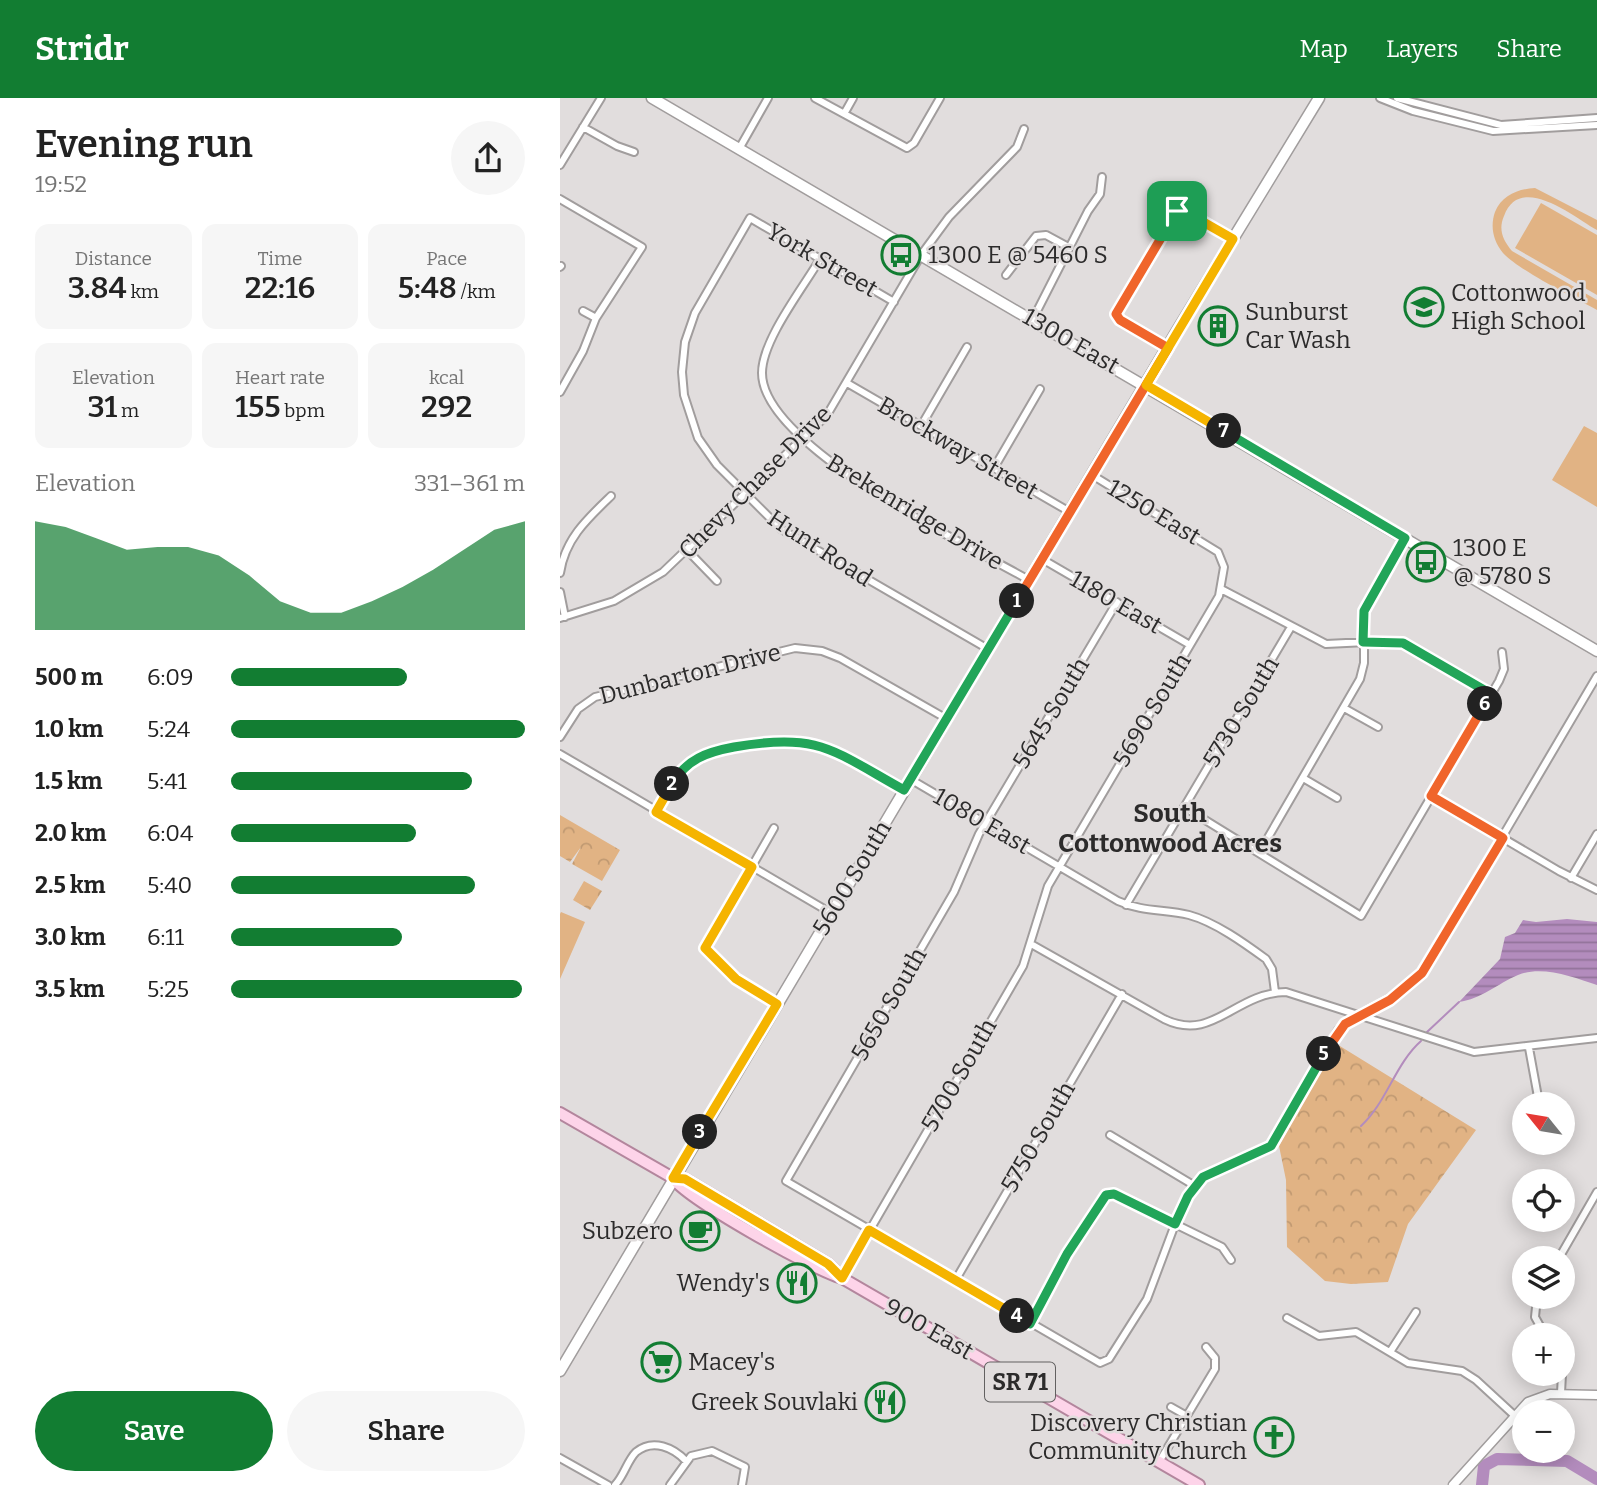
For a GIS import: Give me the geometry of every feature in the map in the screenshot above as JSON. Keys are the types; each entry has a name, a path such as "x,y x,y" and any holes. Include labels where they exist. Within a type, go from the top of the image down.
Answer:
{"main road":[{"name":"1300 East","path":"652,98 1597,651"},
{"name":"5600 South","path":"560,1371 564,1356 1319,98"},
{"name":"900 East","path":"560,1113 673,1178 680,1189 823,1272 842,1278 1199,1485"}],"street":[{"path":"560,164 601,98"},
{"path":"739,149 768,98"},
{"path":"815,98 907,148 914,143 940,98"},
{"path":"844,114 853,98"},
{"path":"1380,98 1413,111 1499,131 1597,125"},
{"path":"1397,98 1501,125 1597,118"},
{"path":"583,127 634,152"},
{"name":"Chevy Chase Drive","path":"563,617 627,595 651,580 687,550 827,415 921,254 949,217 1017,147 1024,129"},
{"path":"1033,319 1100,194 1102,177"},
{"path":"560,199 642,247 617,290 596,318 583,351 560,392"},
{"path":"1168,348 1120,320 1116,314 1177,211 1184,211 1233,239"},
{"name":"York Street","path":"750,218 894,302"},
{"name":"Hunt Road","path":"750,218 695,313 685,342 682,372 686,407 698,438 710,456 745,494 785,532 988,649"},
{"path":"1006,275 1036,236 1049,236 1070,248"},
{"name":"Brekenridge Drive","path":"820,259 768,348 763,366 768,398 802,439 841,472 1029,580"},
{"path":"583,311 596,318"},
{"path":"921,426 967,347"},
{"name":"Brockway Street","path":"847,383 1070,512"},
{"path":"994,468 1040,389"},
{"name":"1250 East","path":"1092,475 1213,547 1224,567 1220,589"},
{"path":"560,573 572,538 611,496"},
{"path":"1259,853 1363,672 1364,611 1405,538"},
{"path":"687,550 717,581"},
{"name":"1180 East","path":"1042,559 1191,645"},
{"path":"1220,589 1326,644 1403,643 1491,694"},
{"name":"5690 South","path":"1059,866 1216,602 1220,589"},
{"path":"560,592 563,617"},
{"name":"5645 South","path":"985,823 1117,602"},
{"name":"5730 South","path":"1126,905 1291,627"},
{"name":"Dunbarton Drive","path":"560,737 578,709 595,697 795,648 822,651 840,657 947,719"},
{"path":"1184,807 1361,916 1491,694 1504,669 1502,652"},
{"path":"869,1230 1100,1363 1109,1359 1147,1299 1175,1224 1195,1186 1209,1173 1271,1146 1338,1030 1358,1015 1390,1000 1422,973 1597,676"},
{"path":"1344,708 1378,727"},
{"path":"656,812 678,775 696,758 713,751 773,740 799,741 832,750 904,790"},
{"path":"560,754 831,913"},
{"path":"1303,778 1337,798"},
{"name":"1080 East","path":"910,779 1126,905 1152,912 1186,915 1206,922 1266,960 1272,969 1275,992"},
{"path":"1431,796 1571,878 1597,890"},
{"name":"5650 South","path":"869,1230 786,1181 950,898 985,823"},
{"path":"774,828 705,948 736,979 777,1004"},
{"path":"1571,878 1597,834"},
{"name":"5700 South","path":"842,1278 1023,966 1042,898 1059,866"},
{"path":"1031,944 1172,1023 1194,1027 1214,1021 1240,1003 1275,992 1298,995 1474,1052 1529,1048 1567,1040 1597,1038"},
{"name":"5750 South","path":"955,1281 1122,994"},
{"path":"1529,1048 1537,1092"},
{"path":"1110,1135 1195,1186"},
{"path":"1566,1246 1597,1192"},
{"path":"1030,1324 1067,1254 1106,1195 1114,1194 1222,1247 1231,1260"},
{"path":"1390,1352 1416,1312"},
{"path":"1287,1318 1322,1337 1356,1332 1413,1364 1453,1369 1471,1376 1512,1413"},
{"path":"1159,1462 1215,1369 1215,1358 1206,1348"},
{"path":"1561,1386 1561,1393"},
{"path":"1533,1400 1561,1393 1597,1395"},
{"path":"1171,1407 1187,1416"},
{"path":"1455,1484 1512,1417"},
{"path":"615,1485 637,1452 651,1446 671,1447 686,1461"},
{"path":"670,1485 686,1461 698,1453 712,1451 745,1467 742,1485"},
{"path":"560,1458 608,1485"}],"green space":[{"path":"1535,188 1597,220 1597,230 1548,202 1522,198 1512,203 1504,216 1501,226 1504,239 1512,251 1597,300 1597,310 1521,268 1503,253 1497,244 1493,223 1498,206 1511,194"},
{"path":"1541,203 1597,235 1597,295 1515,248"},
{"path":"1584,426 1597,433 1597,507 1552,480"},
{"path":"560,815 620,850 602,881 572,864 581,847 570,862 560,856"},
{"path":"584,881 602,891 590,910 573,900"},
{"path":"561,912 585,922 560,979 560,914"},
{"path":"1335,1043 1476,1130 1408,1224 1388,1282 1351,1284 1325,1281 1287,1247 1286,1180 1279,1146"}],"shaded area":[{"path":"1567,919 1597,922 1597,985 1558,973 1527,972 1475,998 1459,1002 1500,959 1505,937 1515,933 1523,920 1536,922"}],"waterway":[{"path":"1427,1032 1459,1002"},
{"path":"1361,1126 1378,1106 1404,1061 1421,1041"},
{"path":"1482,1485 1484,1466 1497,1459 1567,1461 1597,1479"}],"place":[{"name":"1300 E @ 5460 S","path":"901,255"},
{"name":"Cottonwood High School","path":"1424,307"},
{"name":"Sunburst Car Wash","path":"1218,326"},
{"name":"1300 E @ 5780 S","path":"1426,562"},
{"name":"Subzero","path":"700,1231"},
{"name":"Wendy's","path":"797,1283"},
{"name":"Macey's","path":"661,1362"},
{"name":"Greek Souvlaki","path":"885,1402"},
{"name":"Discovery Christian Community Church","path":"1274,1437"}],"district":[{"name":"South Cottonwood Acres","path":"1170,828"}],"route":[{"path":"1177,211 1184,211 1233,239 1146,385 1405,538 1364,611 1363,642 1403,643 1491,694 1431,796 1503,838 1422,973 1401,992 1380,1006 1358,1015 1338,1030 1271,1146 1203,1177 1188,1196 1175,1224 1114,1194 1108,1194 1086,1222 1030,1324 869,1230 842,1278 828,1264 685,1179 673,1178 777,1004 736,979 705,948 752,867 656,812 674,779 696,758 707,752 773,740 816,744 840,753 904,790 1168,348 1120,320 1116,314 1177,211"}]}
